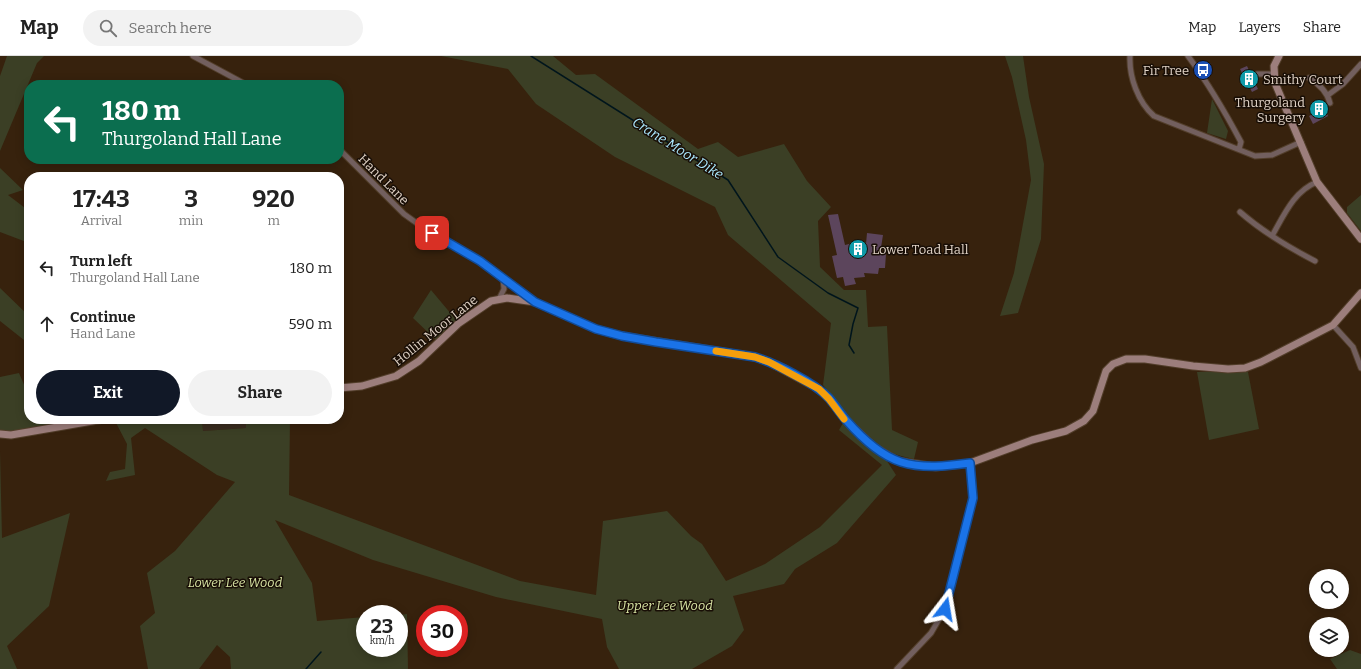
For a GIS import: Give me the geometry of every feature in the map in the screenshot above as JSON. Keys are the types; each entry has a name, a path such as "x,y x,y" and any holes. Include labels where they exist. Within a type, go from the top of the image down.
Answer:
{"street":[{"path":"193,56 238,80"},
{"path":"1130,56 1129,65 1138,95 1146,109 1167,122 1255,156 1263,157 1272,155 1301,142"},
{"path":"1188,56 1213,91 1228,118 1240,142 1239,149"},
{"path":"1279,56 1274,66 1274,82 1317,182 1361,238"},
{"path":"1328,95 1343,84 1361,64"},
{"path":"1258,74 1273,74"},
{"path":"1309,78 1322,88 1328,95 1330,103"},
{"name":"Hand Lane","path":"344,154 404,214 425,229 460,248 535,302"},
{"path":"1272,236 1289,206 1297,196 1303,190 1317,182"},
{"path":"1240,212 1253,224 1279,242 1315,261"},
{"path":"500,299 504,290 503,278"},
{"path":"1361,293 1333,325 1353,347 1361,368"},
{"name":"Hollin Moor Lane","path":"344,388 362,386 396,376 418,360 459,323 491,301 507,298 535,302 596,329 622,336 755,357 769,362 819,389 845,419 874,447 898,461 936,467 970,463 1032,440 1066,431 1084,421 1093,411 1106,372 1114,364 1126,359 1145,359 1228,369 1246,368 1261,362 1333,325"},
{"path":"0,434 11,435 75,424"},
{"path":"897,669 931,633 945,609 973,498 970,463"}],"shaded area":[{"path":"202,424 247,424 247,428 203,431"}],"green space":[{"path":"7,56 44,56 37,63 30,80 24,80 24,94 0,151 0,76"},
{"path":"441,56 553,56 576,75 595,74 698,149 718,142 738,157 784,144 807,181 831,207 818,221 820,267 844,290 866,290 868,327 887,326 892,430 918,442 914,459 887,451 869,438 852,421 823,385 831,323 728,235 715,207 615,157 536,104 508,69"},
{"path":"1005,56 1023,56 1029,97 1044,164 1041,239 1018,313 1000,316 1014,273 1031,180 1026,140 1012,77"},
{"path":"1212,99 1228,131 1226,139 1207,133"},
{"path":"0,168 23,190 8,195 24,207 24,241 0,232"},
{"path":"1361,195 1361,231 1347,213 1347,207"},
{"path":"0,288 24,311 24,340 0,321"},
{"path":"431,290 457,321 436,340 413,318"},
{"path":"1197,372 1248,372 1259,429 1209,440"},
{"path":"19,373 24,384 24,424 57,424 11,433 0,431 0,377"},
{"path":"843,423 872,450 885,458 896,475 837,543 795,569 784,584 733,596 744,630 732,646 692,669 619,669 607,647 602,619 496,597 373,560 275,520 312,583 317,621 356,618 356,657 408,657 408,669 231,669 230,657 217,645 199,669 148,669 140,626 155,613 147,573 175,551 235,482 217,475 145,428 131,438 135,475 106,481 110,472 125,469 127,444 117,424 202,424 203,431 246,428 246,424 290,424 289,495 520,581 596,595 603,521 667,511 691,536 702,544 726,581 765,564 820,527 882,465 839,430"},
{"path":"0,451 2,538 70,513 49,606 7,646 17,669 0,669"},
{"path":"1349,650 1361,654 1361,669 1337,669 1330,659 1334,657 1349,657"}],"building":[{"name":"Smithy Court","path":"1247,66 1258,89 1252,92 1240,69"},
{"name":"Thurgoland Surgery","path":"1320,100 1328,116 1313,124 1309,116 1315,113 1311,104"},
{"name":"Lower Toad Hall","path":"838,214 845,245 857,242 866,244 867,233 883,235 880,254 886,254 885,268 879,268 878,274 864,273 865,277 854,278 856,284 845,286 843,277 837,278 832,256 837,255 828,215"}],"waterway":[{"name":"Crane Moor Dike","path":"531,56 728,180 778,257 828,293 858,308 849,345 854,353"},
{"path":"306,669 321,652"}],"slow traffic":[{"path":"716,351 755,357 769,362 819,389 839,411 844,419"}],"place":[{"name":"Fir Tree","path":"1203,70"},
{"name":"Smithy Court","path":"1249,79"},
{"name":"Thurgoland Surgery","path":"1319,109"},
{"name":"Lower Toad Hall","path":"858,249"}],"route":[{"path":"432,233 480,261 535,302 596,329 622,336 656,342 755,357 769,362 819,389 845,419 874,447 898,461 936,467 970,463 973,498 945,609"}],"park label":[{"name":"Lower Lee Wood","path":"235,582"},
{"name":"Upper Lee Wood","path":"665,605"}]}
